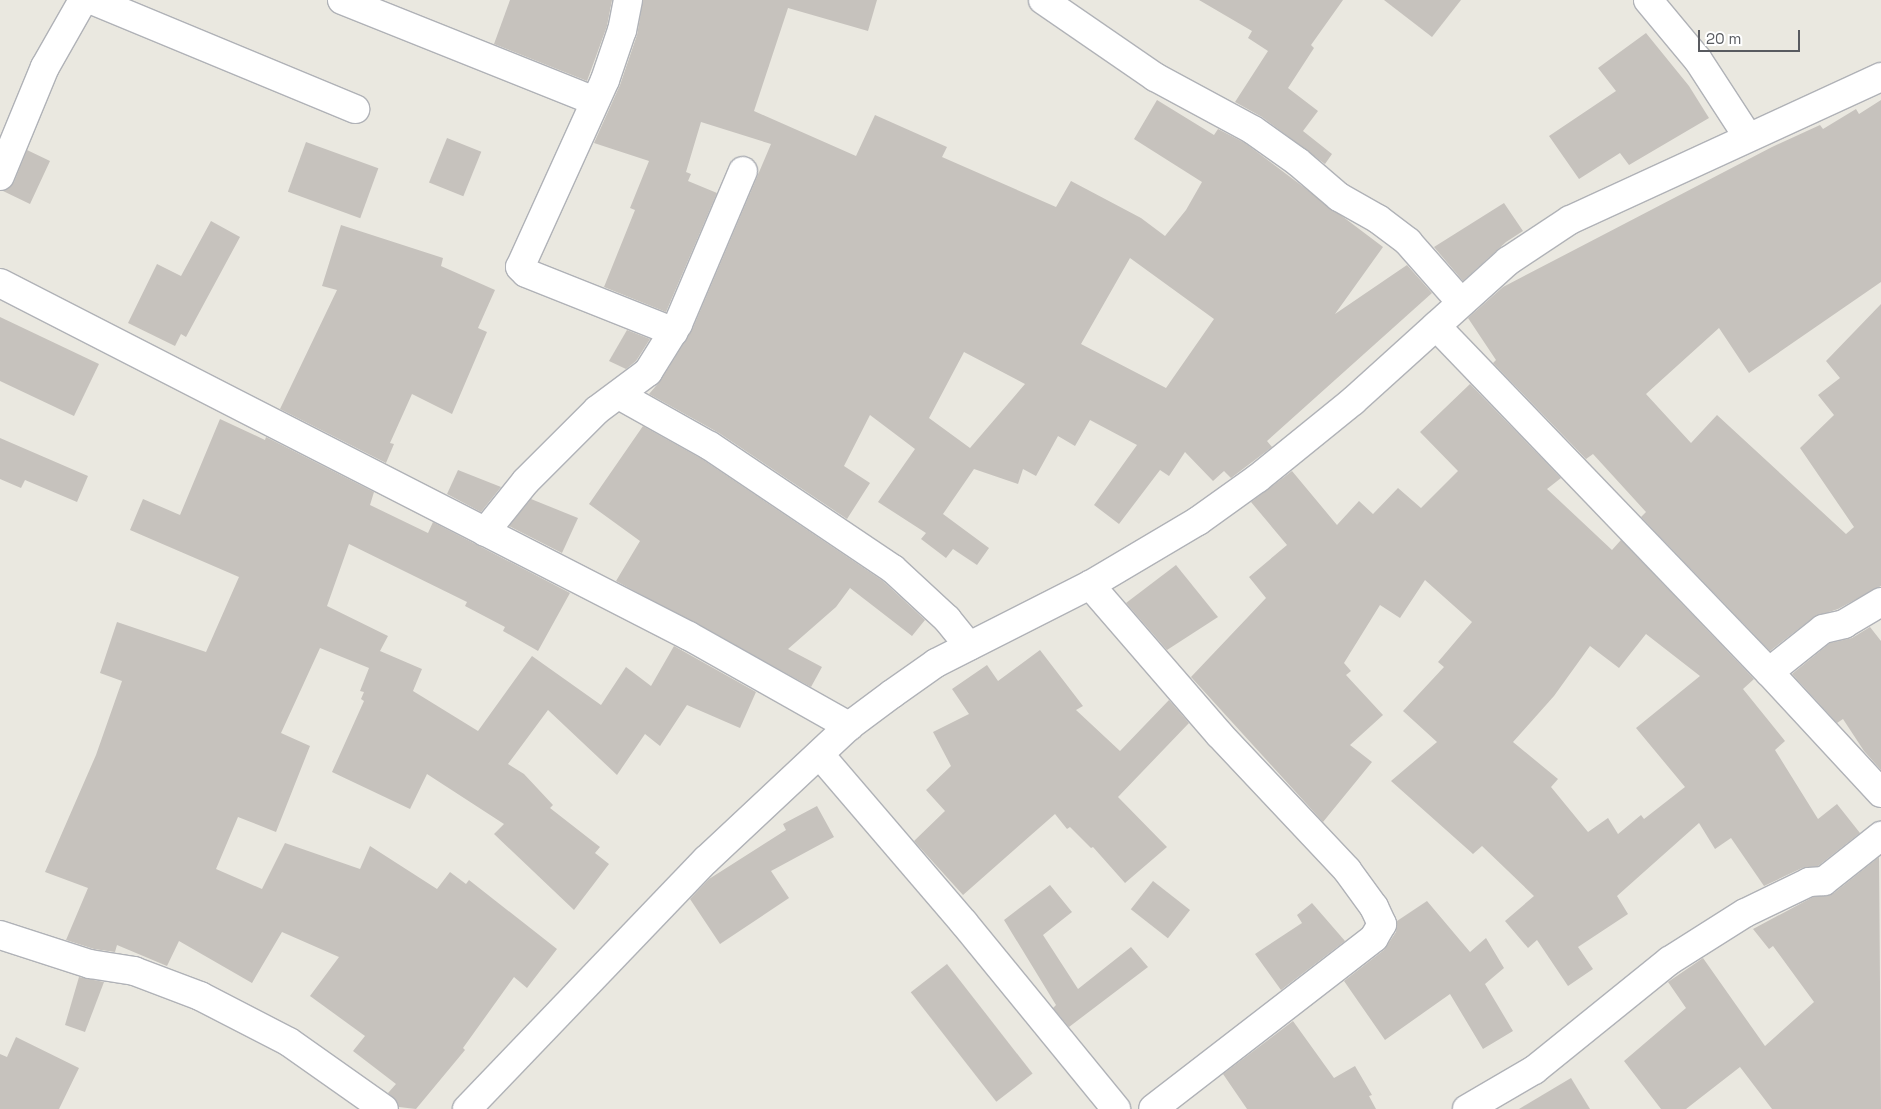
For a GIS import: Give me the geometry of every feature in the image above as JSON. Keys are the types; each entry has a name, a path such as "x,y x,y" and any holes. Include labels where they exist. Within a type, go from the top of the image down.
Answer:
{"street":[{"path":"0,176 46,67 84,0"},
{"path":"92,0 355,109"},
{"path":"342,0 596,101"},
{"path":"628,0 622,30 596,101 520,266 526,273 674,332"},
{"path":"1043,0 1155,77 1253,130 1298,162 1339,197 1378,219 1408,242 1460,300"},
{"path":"1648,0 1698,60 1748,137"},
{"path":"467,1109 706,860 849,726 936,663 1090,585 1198,521 1258,478 1353,401 1436,326 1460,300 1508,261 1570,220 1881,77"},
{"path":"485,532 526,481 597,410 648,372 674,332 743,171"},
{"path":"0,283 689,636 849,726"},
{"path":"1436,326 1769,672 1881,793"},
{"path":"619,395 710,446 893,569 947,620 969,646"},
{"path":"1090,585 1219,734 1347,870 1374,907 1382,924 1374,938 1153,1109"},
{"path":"1769,672 1823,629 1844,624 1881,602"},
{"path":"820,755 964,922 1116,1109"},
{"path":"1467,1109 1534,1070 1669,961 1745,913 1809,882 1824,881 1881,836"},
{"path":"0,935 90,964 134,971 185,990 288,1042 384,1109"}],"building":[{"path":"510,0 612,0 607,26 587,81 494,44"},
{"path":"643,0 877,0 868,31 788,8 754,111 856,156 875,115 947,147 942,157 1056,207 1071,181 1141,218 1165,236 1186,210 1202,182 1134,139 1157,100 1214,135 1218,129 1245,143 1383,247 1335,314 1407,265 1432,293 1267,441 1272,447 1231,478 1224,471 1213,481 1185,452 1169,476 1160,470 1119,524 1094,505 1137,445 1090,420 1075,446 1058,436 1036,476 1023,469 1018,484 974,469 943,514 989,548 977,565 953,549 946,558 921,539 926,533 878,502 915,449 870,415 844,466 870,483 847,519 719,433 649,394 661,380 692,330 771,144 701,122 686,172 691,174 688,181 717,193 666,312 604,287 635,210 630,208 649,161 594,143 620,85 637,35","holes":["1130,258 1214,319 1166,388 1081,344","964,352 1025,384 970,448 929,418"]},
{"path":"1199,0 1343,0 1311,45 1314,48 1288,88 1318,111 1303,131 1332,154 1325,164 1262,117 1235,102 1268,51 1248,38 1252,31"},
{"path":"1384,0 1461,0 1432,37"},
{"path":"1646,33 1689,86 1709,118 1629,165 1620,153 1579,179 1549,136 1616,91 1598,68"},
{"path":"1881,100 1881,282 1749,373 1719,328 1646,394 1691,443 1717,415 1846,534 1854,527 1800,448 1834,415 1818,395 1840,378 1826,361 1881,304 1881,586 1838,609 1814,617 1770,651 1641,517 1646,512 1593,454 1586,459 1493,363 1496,360 1468,318 1503,287 1772,147 1820,125 1823,129 1856,109 1859,114"},
{"path":"447,138 481,152 463,196 429,183"},
{"path":"306,142 378,168 360,218 288,192"},
{"path":"27,150 50,161 30,204 3,191 14,182"},
{"path":"1504,203 1523,231 1506,242 1463,281 1434,247"},
{"path":"211,221 240,237 186,337 181,334 175,346 128,323 157,264 181,276"},
{"path":"341,225 443,258 441,266 495,290 478,328 487,332 452,414 412,394 390,443 394,444 386,463 280,409 337,290 322,286"},
{"path":"0,317 99,364 74,416 0,381"},
{"path":"627,330 650,339 636,361 626,369 609,361"},
{"path":"1470,384 1561,478 1547,489 1612,550 1621,540 1754,679 1743,689 1785,741 1775,750 1818,819 1837,804 1860,833 1818,866 1802,868 1764,886 1731,838 1715,849 1699,823 1617,896 1628,914 1578,947 1593,969 1568,986 1537,940 1528,948 1505,921 1534,896 1482,846 1473,854 1391,781 1437,742 1403,711 1444,667 1438,662 1472,622 1425,580 1400,618 1380,605 1344,663 1351,671 1346,675 1383,715 1350,745 1372,762 1323,822 1191,677 1266,598 1249,577 1287,545 1251,502 1292,471 1337,525 1359,501 1373,514 1398,488 1421,508 1458,471 1420,432","holes":["1646,634 1700,676 1636,728 1685,787 1644,819 1641,815 1618,834 1608,818 1588,832 1551,787 1558,779 1513,742 1554,696 1590,646 1619,668"]},
{"path":"220,419 265,440 266,437 374,492 370,505 428,533 433,522 570,593 538,651 503,631 505,627 465,606 467,602 349,544 327,606 388,636 380,651 422,669 413,691 478,731 532,656 601,705 626,667 651,686 674,646 756,692 740,728 687,705 660,746 645,734 617,775 548,710 508,764 524,774 553,805 550,808 600,847 595,853 609,864 574,910 494,834 504,824 427,774 410,809 332,772 364,701 361,699 364,692 360,691 369,668 320,648 281,733 310,746 276,832 238,817 216,869 262,889 285,843 360,869 370,846 437,889 450,872 466,884 469,880 557,949 527,988 514,977 463,1048 465,1050 416,1109 399,1107 388,1093 396,1084 353,1051 365,1036 310,996 339,957 282,932 252,983 179,941 167,966 117,945 115,952 94,949 66,940 88,888 45,872 96,755 122,681 100,673 117,622 206,652 239,577 130,530 143,499 180,515"},
{"path":"643,426 702,459 883,581 925,620 912,636 850,588 836,607 788,649 822,667 811,687 616,581 640,541 589,504"},
{"path":"0,438 88,476 77,502 25,480 21,488 0,479"},
{"path":"458,470 501,487 481,512 447,494"},
{"path":"531,499 578,518 562,553 509,526"},
{"path":"1176,565 1218,617 1167,650 1126,603"},
{"path":"1870,627 1881,641 1881,770 1864,751 1843,719 1837,723 1792,674 1830,643 1852,638"},
{"path":"1040,650 1083,706 1076,710 1120,751 1169,700 1189,723 1118,797 1167,847 1125,883 1093,847 1091,848 1070,827 1067,829 1055,814 963,895 914,841 945,811 926,790 951,766 933,732 969,714 952,689 987,665 998,681"},
{"path":"817,806 834,837 771,871 789,898 720,944 690,899 709,879 786,830 783,824"},
{"path":"1879,857 1881,1109 1772,1109 1740,1067 1686,1109 1661,1109 1624,1061 1686,1008 1668,982 1703,958 1765,1046 1814,1002 1773,946 1769,949 1753,929 1813,897 1834,893"},
{"path":"1153,881 1190,910 1168,938 1131,909"},
{"path":"1050,885 1072,912 1043,935 1078,989 1131,947 1148,967 1069,1027 1053,1008 1056,1005 1004,920"},
{"path":"1427,901 1470,952 1486,938 1504,968 1485,984 1513,1031 1483,1049 1450,994 1385,1040 1344,981 1384,950 1396,932 1397,921"},
{"path":"1312,903 1345,941 1281,990 1255,954 1302,923 1297,915"},
{"path":"947,964 1033,1074 996,1102 911,992"},
{"path":"79,977 104,982 85,1032 65,1025"},
{"path":"1293,1021 1334,1078 1355,1066 1372,1095 1369,1096 1376,1109 1247,1109 1223,1074"},
{"path":"16,1037 79,1068 59,1109 0,1109 0,1054 7,1057"},
{"path":"1571,1078 1590,1109 1519,1109"}]}
